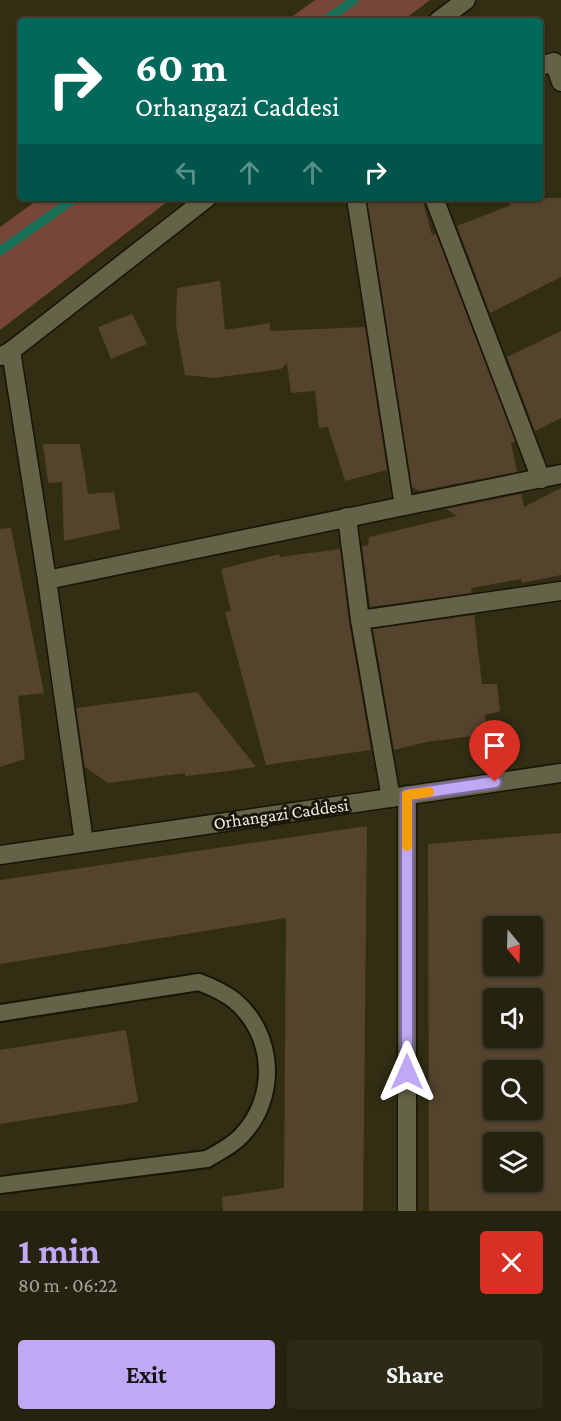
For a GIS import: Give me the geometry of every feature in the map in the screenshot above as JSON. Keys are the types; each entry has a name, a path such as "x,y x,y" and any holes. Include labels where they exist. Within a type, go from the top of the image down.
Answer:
{"street":[{"path":"442,18 466,0"},
{"path":"543,65 554,62 561,82"},
{"path":"84,842 47,580 5,354 203,201"},
{"path":"356,201 404,506"},
{"path":"435,201 541,479"},
{"path":"47,580 561,474"},
{"path":"347,517 360,620 399,796 407,1211"},
{"path":"360,620 561,591"},
{"name":"Orhangazi Caddesi","path":"0,855 561,773"}],"lane":[{"path":"0,1013 199,982 219,990 249,1015 260,1034 267,1056 267,1078 263,1100 254,1120 241,1137 207,1159 0,1185"}],"shaded area":[{"path":"315,0 430,0 406,18 290,18"},
{"path":"36,201 168,201 0,330 0,227"}],"building":[{"path":"543,198 561,198 561,277 490,313 457,226 511,205 509,201 543,201"},
{"path":"367,201 423,201 432,235 436,234 515,441 511,443 517,472 419,491 412,487"},
{"path":"220,281 225,330 270,323 270,331 365,327 387,470 345,481 328,427 319,428 315,391 291,393 287,363 281,369 214,378 185,375 176,325 177,288"},
{"path":"132,314 147,344 111,359 98,327"},
{"path":"561,331 561,418 535,431 507,357"},
{"path":"43,444 80,444 88,494 114,492 120,529 64,541 62,482 48,483"},
{"path":"561,488 561,575 522,583 521,579 471,588 472,593 370,607 362,546 368,545 369,537 457,516 446,509 521,494 524,507"},
{"path":"11,528 44,693 18,696 25,759 0,767 0,529"},
{"path":"340,549 349,622 371,750 266,765 225,612 231,611 221,569 279,554 280,557"},
{"path":"474,615 482,684 497,684 500,711 485,715 488,734 426,742 394,750 373,629"},
{"path":"197,692 256,767 108,783 85,767 76,708"},
{"path":"367,826 363,1211 223,1211 222,1197 284,1188 286,918 0,964 0,880"},
{"path":"561,833 561,1211 429,1211 428,844"},
{"path":"126,1030 138,1102 0,1124 0,1050"}],"waterway":[{"path":"328,18 354,0"},
{"path":"0,251 71,201"}],"slow traffic":[{"path":"407,846 407,795 429,792"}],"route":[{"path":"407,1072 407,795 495,782"}]}
